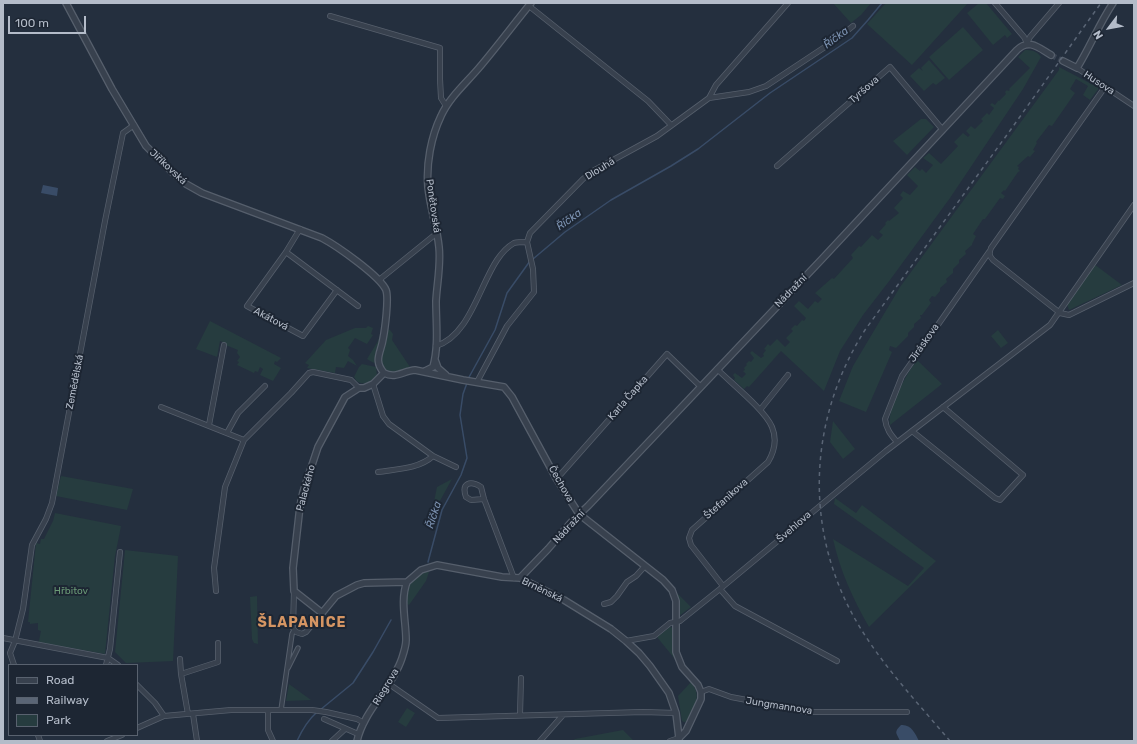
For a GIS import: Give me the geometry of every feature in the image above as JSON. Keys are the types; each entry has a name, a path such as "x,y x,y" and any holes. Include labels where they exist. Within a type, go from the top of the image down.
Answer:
{"street":[{"name":"Jiříkovská","path":"66,3 112,88 146,146 186,184 202,193 322,238 336,246 378,280"},
{"path":"994,3 1024,37 1027,44 1032,44 1051,55"},
{"name":"Nádražní","path":"517,578 822,259 1016,50 1022,45 1027,44 1030,37 1059,3"},
{"path":"1076,68 1086,54 1098,26 1113,3"},
{"path":"530,4 648,101 671,126"},
{"name":"Ponětovská","path":"435,354 437,334 436,300 440,258 428,186 434,137 441,115 446,106 478,70 530,4"},
{"name":"Dlouhá","path":"527,242 530,233 583,178 657,136 709,98 716,85 785,4"},
{"path":"330,16 440,48 441,98 446,106"},
{"path":"709,98 749,92 766,86 837,39 853,26"},
{"name":"Husova","path":"1063,61 1134,106"},
{"name":"Tyršova","path":"777,166 890,67 942,129"},
{"name":"Jiráskova","path":"897,442 888,431 885,420 902,376 1105,87"},
{"name":"Zemědělská","path":"14,664 10,652 15,641 23,609 32,545 46,519 52,503 123,133 134,125"},
{"name":"Švehlova","path":"676,622 680,621 722,588 897,442 1050,324 1060,313 1134,205"},
{"name":"Akátová","path":"300,229 286,252 247,306 303,336 337,290"},
{"path":"216,591 214,568 225,487 244,440 309,373 313,372 351,380 358,388 364,388 373,384 384,373 379,367 378,361 383,339 387,294 383,284 378,280 437,233"},
{"path":"436,346 450,340 464,325 493,266 501,254 515,243 527,242 533,269 534,292 507,326 475,382"},
{"path":"286,252 358,306"},
{"path":"989,252 990,257 993,260 1060,313 1069,315 1134,283"},
{"path":"209,425 224,345"},
{"path":"424,372 433,367 435,354"},
{"path":"435,354 435,361 438,368 449,377"},
{"name":"Karla Čapka","path":"556,478 667,354 701,387"},
{"name":"Čechova","path":"384,373 390,376 415,370 504,387 512,397 556,478 579,514 663,580 672,590 676,601 676,652 682,667 698,685 701,692"},
{"name":"Štefanikova","path":"717,370 766,416 773,427 775,441 772,454 768,462 692,530 689,538 691,545 722,588"},
{"path":"760,410 788,375"},
{"path":"373,384 383,416 389,424 433,456 456,467"},
{"path":"227,433 238,413 265,386"},
{"name":"Palackého","path":"294,591 293,568 303,492 318,447 345,398 349,393 358,388"},
{"path":"161,407 244,440"},
{"path":"912,431 989,493 1000,500 1023,475 943,407"},
{"path":"378,472 415,466 429,460 433,456"},
{"path":"484,499 471,500 466,497 464,492 465,487 469,483 474,482 481,487 484,499 517,578"},
{"path":"106,664 110,649 120,552"},
{"name":"Brněnská","path":"407,582 421,570 437,565 502,577 517,578 564,600 611,629 626,641 650,666 665,686 673,700 679,740"},
{"path":"604,604 611,602 627,582 636,576 645,566"},
{"path":"294,630 300,633 306,632 336,596 357,585 364,583 407,582"},
{"name":"Riegrova","path":"357,741 358,734 364,723 396,673 406,642 404,590 407,582"},
{"path":"722,588 735,606 837,661"},
{"path":"294,591 322,613"},
{"path":"281,710 292,634 294,630 294,591"},
{"path":"626,641 654,636 670,623 676,622"},
{"path":"3,638 108,658 117,664"},
{"path":"181,674 218,662 218,643"},
{"path":"287,671 298,648"},
{"path":"180,659 181,674 197,741"},
{"path":"520,715 521,678"},
{"path":"389,684 438,718 644,712 676,713"},
{"path":"138,686 155,703 164,716"},
{"name":"Jungmannova","path":"701,692 709,689 731,697 806,712 907,712"},
{"path":"670,741 679,740 686,731 701,699 701,692"},
{"path":"138,728 164,716 231,710 315,710 357,719 364,723"},
{"path":"268,710 268,730 273,741"},
{"path":"540,741 563,715"},
{"path":"324,719 358,734"},
{"path":"332,741 345,729"},
{"path":"108,741 120,736"}],"green space":[{"path":"833,3 871,3 861,15 851,23"},
{"path":"886,3 968,3 912,65 867,24"},
{"path":"979,3 986,3 1012,34 1007,38 1005,35 993,45 967,13"},
{"path":"963,27 983,50 949,80 929,57"},
{"path":"1025,50 1034,51 1041,57 1023,89 950,198 863,315 840,351 824,391 781,351 749,387 747,386 744,389 734,380 735,378 733,375 735,373 742,378 746,374 743,371 745,370 744,368 747,365 746,364 749,361 751,362 754,358 750,353 752,351 761,358 764,356 763,354 766,350 764,349 768,344 770,346 777,339 785,347 790,342 786,338 793,331 791,329 795,325 797,326 802,320 804,321 806,318 794,306 799,301 808,309 815,301 818,303 822,299 815,293 832,278 834,279 853,258 851,255 859,246 861,247 872,235 878,240 883,235 879,232 886,224 885,223 899,213 894,208 903,198 900,195 903,191 910,195 918,186 907,175 915,167 920,171 922,169 926,173 933,165 923,158 929,153 941,164 958,146 954,142 963,133 968,137 970,135 966,131 971,126 975,129 983,121 981,119 987,113 989,115 994,108 990,105 992,103 995,105 998,101 997,100 999,101 1006,94 1005,92 1010,90 1009,89 1030,68 1018,57"},
{"path":"929,60 945,78 936,85 933,83 924,91 910,76 919,68 923,71 921,68"},
{"path":"1059,67 1099,88 1090,100 1083,95 1088,86 1076,79 1070,89 1075,93 1052,126 1049,125 1036,142 1037,143 1033,150 1035,151 1030,157 1028,156 1017,166 1019,167 1018,169 1020,171 1005,191 1004,190 1001,193 1005,196 1003,199 1000,198 985,219 983,219 973,234 976,236 972,245 965,251 966,254 959,260 959,263 953,269 953,273 946,279 947,282 940,288 940,291 935,297 932,296 929,300 931,303 922,315 920,315 921,318 914,324 914,327 908,333 908,336 896,348 890,346 889,350 892,352 866,412 839,401 853,366 900,287 1059,70"},
{"path":"921,119 926,119 934,127 907,155 893,141"},
{"path":"1094,264 1122,285 1069,310 1067,304"},
{"path":"210,321 281,358 277,362 275,361 274,364 281,368 273,381 260,375 263,369 260,367 258,372 255,371 254,373 237,365 239,362 237,361 240,357 237,353 238,350 223,344 223,342 220,341 217,357 196,349"},
{"path":"368,326 373,328 371,334 373,335 367,344 355,338 348,348 350,350 348,356 357,366 348,361 344,368 336,367 335,373 307,368 309,365 305,363 326,340 355,328 366,328"},
{"path":"387,329 393,334 392,340 410,367 399,371 389,372 382,367 381,359"},
{"path":"998,330 1008,343 1001,348 991,336"},
{"path":"381,332 375,355 375,363 367,359 378,341"},
{"path":"917,360 942,384 890,425 891,410 894,401"},
{"path":"362,364 376,367 377,375 374,379 366,383 357,382 354,377"},
{"path":"833,421 855,449 843,459 830,442"},
{"path":"61,476 133,489 127,510 56,496"},
{"path":"452,479 436,508 433,507 437,487"},
{"path":"835,498 856,513 862,505 936,561 869,627 839,562 833,539 908,586 924,568 834,504"},
{"name":"Hřbitov","path":"55,513 121,526 115,556 105,654 38,642 41,631 38,630 38,623 30,624 30,622 28,622 36,543 40,544 41,539 44,539 53,521"},
{"path":"125,550 178,556 173,661 126,663 115,652"},
{"path":"426,571 429,572 426,581 409,605 407,604 407,593 410,584"},
{"path":"677,593 691,607 679,616 679,605"},
{"path":"257,596 258,644 254,643 252,639 250,597"},
{"path":"670,627 673,628 676,656 674,658 657,637"},
{"path":"691,682 695,687 697,697 694,707 686,722 684,722 682,721 678,696"},
{"path":"289,684 311,700 286,701"},
{"path":"407,708 415,713 406,727 398,722"},
{"path":"623,730 634,741 573,741 575,739"}],"water":[{"path":"43,185 58,188 57,196 41,193"},
{"path":"901,725 910,728 919,741 900,741 896,731"}],"waterway":[{"name":"Říčka","path":"533,259 565,232 611,200 698,149 770,93 852,38 882,3"},
{"name":"Říčka","path":"468,379 495,330 507,293 530,261"},
{"name":"Říčka","path":"428,562 442,510 461,475 467,458 460,415 463,394 467,383"},
{"name":"Říčka","path":"320,710 353,683 391,620"},
{"name":"Říčka","path":"297,741 306,725 317,712"}],"tunnel":[{"path":"1051,55 1063,61"}],"railway":[{"path":"950,741 887,667 855,619 838,584 827,547 821,510 820,473 824,436 832,399 846,364 865,330 1101,3"}],"district":[{"name":"ŠLAPANICE","path":"302,623"}]}
